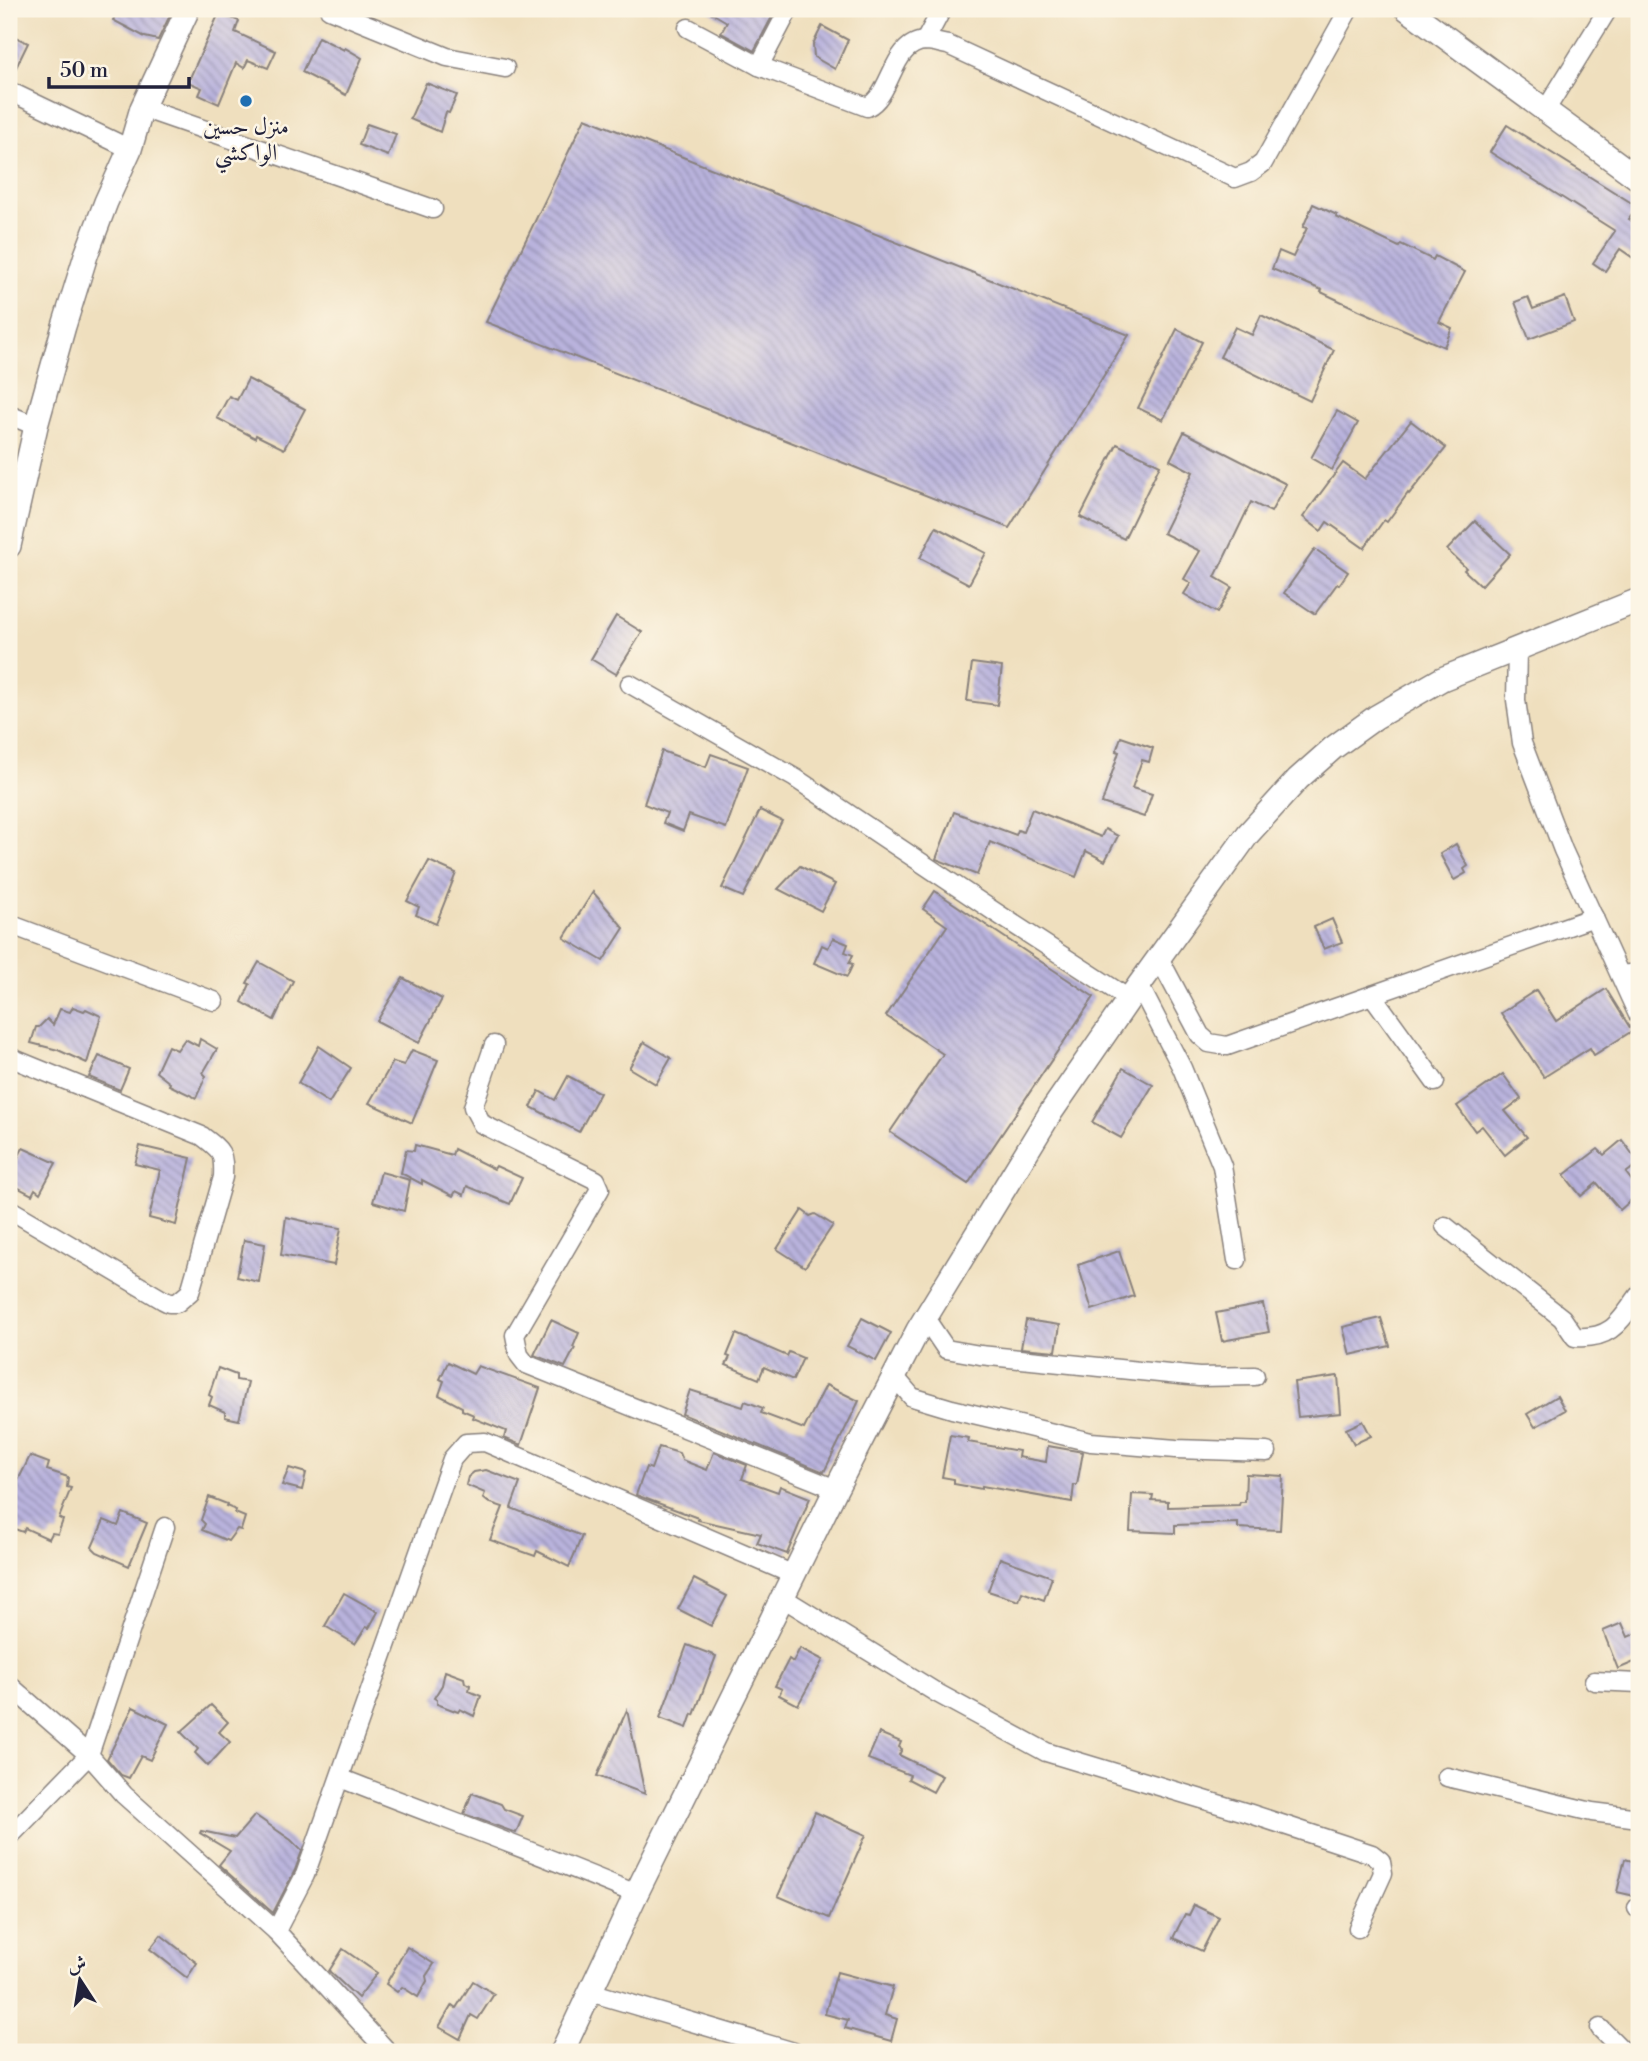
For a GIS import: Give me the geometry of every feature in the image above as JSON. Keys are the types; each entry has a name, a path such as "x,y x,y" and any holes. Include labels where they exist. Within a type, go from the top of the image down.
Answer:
{"street":[{"path":"9,546 36,426 86,255 130,149 142,108 188,9"},
{"path":"329,9 447,57 505,68"},
{"path":"759,66 789,9"},
{"path":"925,41 942,9"},
{"path":"688,28 759,66 867,107 875,103 898,60 909,47 925,41 948,45 1235,178 1251,172 1263,163 1349,9"},
{"path":"1407,9 1639,179"},
{"path":"1545,111 1608,9"},
{"path":"9,91 130,149"},
{"path":"142,108 433,209"},
{"path":"9,415 36,426"},
{"path":"562,2052 636,1894 836,1489 925,1318 1052,1112 1134,992 1248,834 1289,788 1333,748 1376,717 1442,679 1639,600"},
{"path":"1517,650 1516,700 1522,743 1563,850 1639,1017"},
{"path":"630,684 794,778 995,912 1134,992 1182,1068 1222,1166 1237,1260"},
{"path":"1159,958 1200,1035 1209,1043 1227,1046 1594,917"},
{"path":"9,924 214,1001"},
{"path":"1620,975 1639,973"},
{"path":"1372,995 1435,1082"},
{"path":"494,1045 473,1107 482,1124 596,1180 600,1189 515,1335 519,1355 526,1364 836,1489"},
{"path":"9,1057 202,1136 217,1147 224,1158 223,1177 190,1292 177,1303 163,1300 9,1209"},
{"path":"1445,1226 1562,1318 1575,1337 1591,1338 1613,1330 1639,1294"},
{"path":"925,1318 946,1349 981,1355 1199,1377 1255,1376"},
{"path":"894,1376 912,1397 1091,1442 1176,1449 1267,1452"},
{"path":"276,1931 305,1875 452,1459 466,1443 485,1442 794,1575"},
{"path":"9,1837 89,1755 165,1527"},
{"path":"783,1598 937,1693 1046,1752 1248,1813 1372,1854 1381,1861 1384,1873 1358,1927"},
{"path":"1594,1681 1639,1684"},
{"path":"9,1685 89,1755 124,1795 276,1931 388,2052"},
{"path":"1447,1777 1592,1812 1639,1818"},
{"path":"340,1778 553,1859 636,1894"},
{"path":"590,1992 793,2052"},
{"path":"1600,2028 1624,2052"}],"building":[{"path":"118,9 173,9 158,40 145,37 113,20"},
{"path":"705,9 763,9 773,15 754,51 721,33 727,22"},
{"path":"219,13 239,21 235,32 276,51 268,68 248,60 244,68 236,63 219,104 199,95 202,88 188,82"},
{"path":"822,26 848,40 835,69 814,57 813,44"},
{"path":"9,34 28,43 10,80 9,80"},
{"path":"318,37 362,58 346,95 302,72"},
{"path":"426,83 457,95 449,113 446,112 440,132 410,119"},
{"path":"585,118 1129,335 1009,528 486,322"},
{"path":"367,124 396,134 388,156 359,145"},
{"path":"1507,125 1638,207 1629,219 1639,226 1639,262 1620,249 1605,271 1593,263 1615,231 1490,152"},
{"path":"1313,204 1399,247 1401,244 1433,260 1435,256 1465,272 1439,322 1452,328 1444,347 1272,269 1279,251 1293,257 1307,228 1303,227"},
{"path":"1528,297 1533,309 1565,297 1574,322 1529,339 1515,302"},
{"path":"1261,315 1334,350 1310,401 1220,357 1235,327 1252,335"},
{"path":"1177,329 1202,342 1163,420 1138,408"},
{"path":"248,379 305,409 284,449 256,435 255,438 217,418 229,396 237,400"},
{"path":"1337,411 1358,423 1332,470 1311,458"},
{"path":"1411,421 1446,448 1387,522 1384,520 1364,548 1327,522 1321,531 1303,517 1343,463 1365,479"},
{"path":"1184,432 1286,484 1271,512 1251,502 1215,577 1232,587 1217,613 1184,594 1191,583 1184,579 1200,551 1163,533 1193,472 1170,460"},
{"path":"1117,444 1160,465 1124,539 1080,517"},
{"path":"1475,521 1510,554 1481,586 1447,550"},
{"path":"936,527 986,553 969,584 920,558"},
{"path":"1315,549 1348,572 1315,614 1284,593"},
{"path":"616,616 642,632 616,674 591,659"},
{"path":"972,663 1002,667 997,705 967,701"},
{"path":"1121,737 1153,748 1149,762 1142,760 1132,788 1152,794 1144,817 1102,803 1119,752 1116,751"},
{"path":"662,751 706,767 711,754 748,767 726,828 689,815 683,831 663,823 667,813 644,804"},
{"path":"1032,809 1101,837 1105,829 1118,836 1105,861 1086,851 1076,877 990,842 977,875 936,859 954,812 1016,835 1018,830 1023,832"},
{"path":"760,810 782,821 743,897 722,888"},
{"path":"1456,844 1468,866 1464,869 1466,873 1454,880 1440,854"},
{"path":"429,861 456,873 436,924 416,915 419,907 407,901"},
{"path":"800,866 835,884 821,911 778,889"},
{"path":"935,891 1094,997 968,1184 890,1132 943,1054 886,1016 947,926 923,909"},
{"path":"593,892 624,928 603,961 564,938"},
{"path":"1332,919 1342,942 1324,949 1314,927"},
{"path":"833,938 848,944 845,952 853,955 849,963 853,964 847,977 814,963 822,945 828,948"},
{"path":"259,962 293,981 274,1020 242,1002 250,984 247,983"},
{"path":"403,978 442,999 419,1043 377,1021"},
{"path":"1606,989 1632,1031 1594,1055 1590,1048 1544,1077 1501,1013 1536,990 1556,1021"},
{"path":"73,1007 101,1016 87,1063 58,1050 31,1043 36,1027 47,1019 53,1025 60,1009 70,1012"},
{"path":"185,1039 198,1046 200,1039 217,1049 203,1073 206,1076 196,1098 169,1085 170,1083 156,1072 168,1046 177,1050"},
{"path":"644,1042 671,1058 656,1084 629,1068"},
{"path":"319,1046 351,1068 329,1103 298,1083"},
{"path":"412,1050 438,1060 412,1123 369,1103 393,1062 404,1065"},
{"path":"99,1056 129,1069 120,1090 89,1077"},
{"path":"1123,1068 1153,1085 1121,1138 1092,1122"},
{"path":"1503,1074 1521,1099 1505,1111 1527,1137 1505,1155 1482,1126 1475,1131 1457,1106"},
{"path":"568,1076 600,1093 579,1132 531,1107 539,1091 555,1100"},
{"path":"1622,1140 1639,1163 1626,1173 1639,1193 1620,1210 1597,1183 1581,1196 1564,1175 1598,1149 1604,1155"},
{"path":"415,1145 452,1155 454,1149 494,1169 496,1166 522,1178 510,1204 467,1186 464,1195 456,1191 453,1196 401,1173 406,1150 414,1151"},
{"path":"140,1146 191,1158 176,1225 149,1218 160,1170 135,1164"},
{"path":"23,1148 56,1163 40,1193 35,1189 32,1195 9,1183 9,1174"},
{"path":"381,1172 410,1180 404,1211 373,1202"},
{"path":"802,1210 833,1225 805,1267 777,1249"},
{"path":"286,1217 341,1228 334,1265 281,1255"},
{"path":"244,1240 265,1244 259,1282 237,1277"},
{"path":"1119,1251 1134,1296 1092,1310 1078,1265"},
{"path":"1263,1304 1269,1332 1222,1341 1216,1313"},
{"path":"862,1318 891,1333 876,1361 847,1346"},
{"path":"1381,1318 1390,1346 1350,1355 1343,1327"},
{"path":"551,1320 579,1333 565,1367 534,1355"},
{"path":"1026,1320 1060,1325 1056,1351 1021,1348"},
{"path":"736,1334 787,1356 789,1352 803,1358 793,1380 764,1367 759,1379 726,1365"},
{"path":"448,1362 473,1374 478,1366 540,1388 521,1445 504,1438 506,1431 473,1418 474,1415 439,1395 444,1381 440,1379"},
{"path":"218,1368 236,1375 236,1380 248,1382 239,1420 225,1417 225,1412 209,1405 212,1397 209,1395"},
{"path":"1338,1376 1341,1413 1298,1417 1294,1382"},
{"path":"826,1385 859,1401 824,1472 682,1414 690,1390 743,1407 745,1401 763,1408 761,1413 804,1429"},
{"path":"1557,1396 1565,1410 1535,1427 1527,1414"},
{"path":"1363,1421 1371,1436 1354,1444 1346,1429"},
{"path":"950,1435 969,1438 968,1442 1019,1451 1018,1457 1046,1462 1048,1446 1083,1452 1072,1502 982,1486 982,1489 954,1484 954,1479 942,1477"},
{"path":"659,1447 679,1453 682,1460 707,1470 714,1452 747,1465 742,1479 778,1492 780,1486 810,1498 787,1554 757,1543 761,1534 698,1520 636,1495 646,1467 651,1469"},
{"path":"30,1456 49,1463 47,1470 68,1477 67,1487 71,1488 59,1518 63,1520 58,1534 52,1533 49,1539 25,1528 23,1532 9,1527 9,1499"},
{"path":"289,1468 306,1473 302,1490 282,1485"},
{"path":"486,1470 520,1483 511,1508 582,1536 569,1567 537,1551 535,1556 490,1540 503,1507 488,1502 483,1498 485,1493 466,1485 468,1477 474,1472"},
{"path":"1246,1474 1283,1476 1280,1530 1238,1528 1238,1523 1175,1525 1175,1533 1130,1531 1132,1494 1153,1495 1152,1500 1168,1501 1168,1507 1239,1505 1240,1502 1245,1502"},
{"path":"209,1497 227,1504 226,1506 236,1510 235,1513 245,1517 241,1530 237,1529 228,1541 202,1530 205,1524 201,1520"},
{"path":"123,1513 147,1523 129,1566 97,1552 92,1547 104,1520 118,1526"},
{"path":"1000,1558 1052,1577 1044,1600 1022,1592 1019,1601 988,1591"},
{"path":"694,1579 727,1596 711,1626 678,1609"},
{"path":"344,1593 378,1612 355,1644 325,1626"},
{"path":"1622,1623 1628,1637 1639,1632 1639,1660 1618,1669 1603,1631"},
{"path":"687,1645 716,1656 687,1728 660,1718"},
{"path":"800,1648 823,1660 798,1705 779,1695 782,1689 775,1686 789,1659 793,1662"},
{"path":"445,1671 464,1678 465,1683 470,1685 469,1691 481,1696 474,1716 460,1709 458,1712 437,1704 434,1698 442,1685"},
{"path":"211,1705 228,1722 219,1732 230,1742 208,1766 195,1753 198,1749 181,1732"},
{"path":"133,1707 168,1724 150,1760 141,1756 129,1778 121,1775 107,1759"},
{"path":"627,1710 637,1757 645,1794 597,1776"},
{"path":"879,1733 901,1742 899,1755 942,1776 933,1792 908,1779 910,1775 868,1759"},
{"path":"472,1793 523,1816 516,1833 464,1814"},
{"path":"815,1812 866,1835 829,1918 778,1896"},
{"path":"255,1815 302,1851 273,1913 219,1865 230,1851 200,1833 201,1831 235,1838"},
{"path":"1625,1859 1639,1863 1639,1897 1617,1892"},
{"path":"1194,1905 1219,1917 1202,1951 1173,1938 1185,1914 1189,1915"},
{"path":"161,1935 197,1963 187,1978 150,1949"},
{"path":"407,1947 434,1964 418,1997 402,1987 397,1992 386,1984"},
{"path":"343,1949 377,1973 358,1998 329,1971"},
{"path":"837,1972 893,1987 885,2015 897,2019 891,2041 845,2028 848,2020 825,2014"},
{"path":"473,1981 494,1994 478,2019 471,2015 460,2039 439,2027 452,2005 456,2008"}],"place":[{"name":"منزل حسين الواكشي","path":"246,101"}]}
